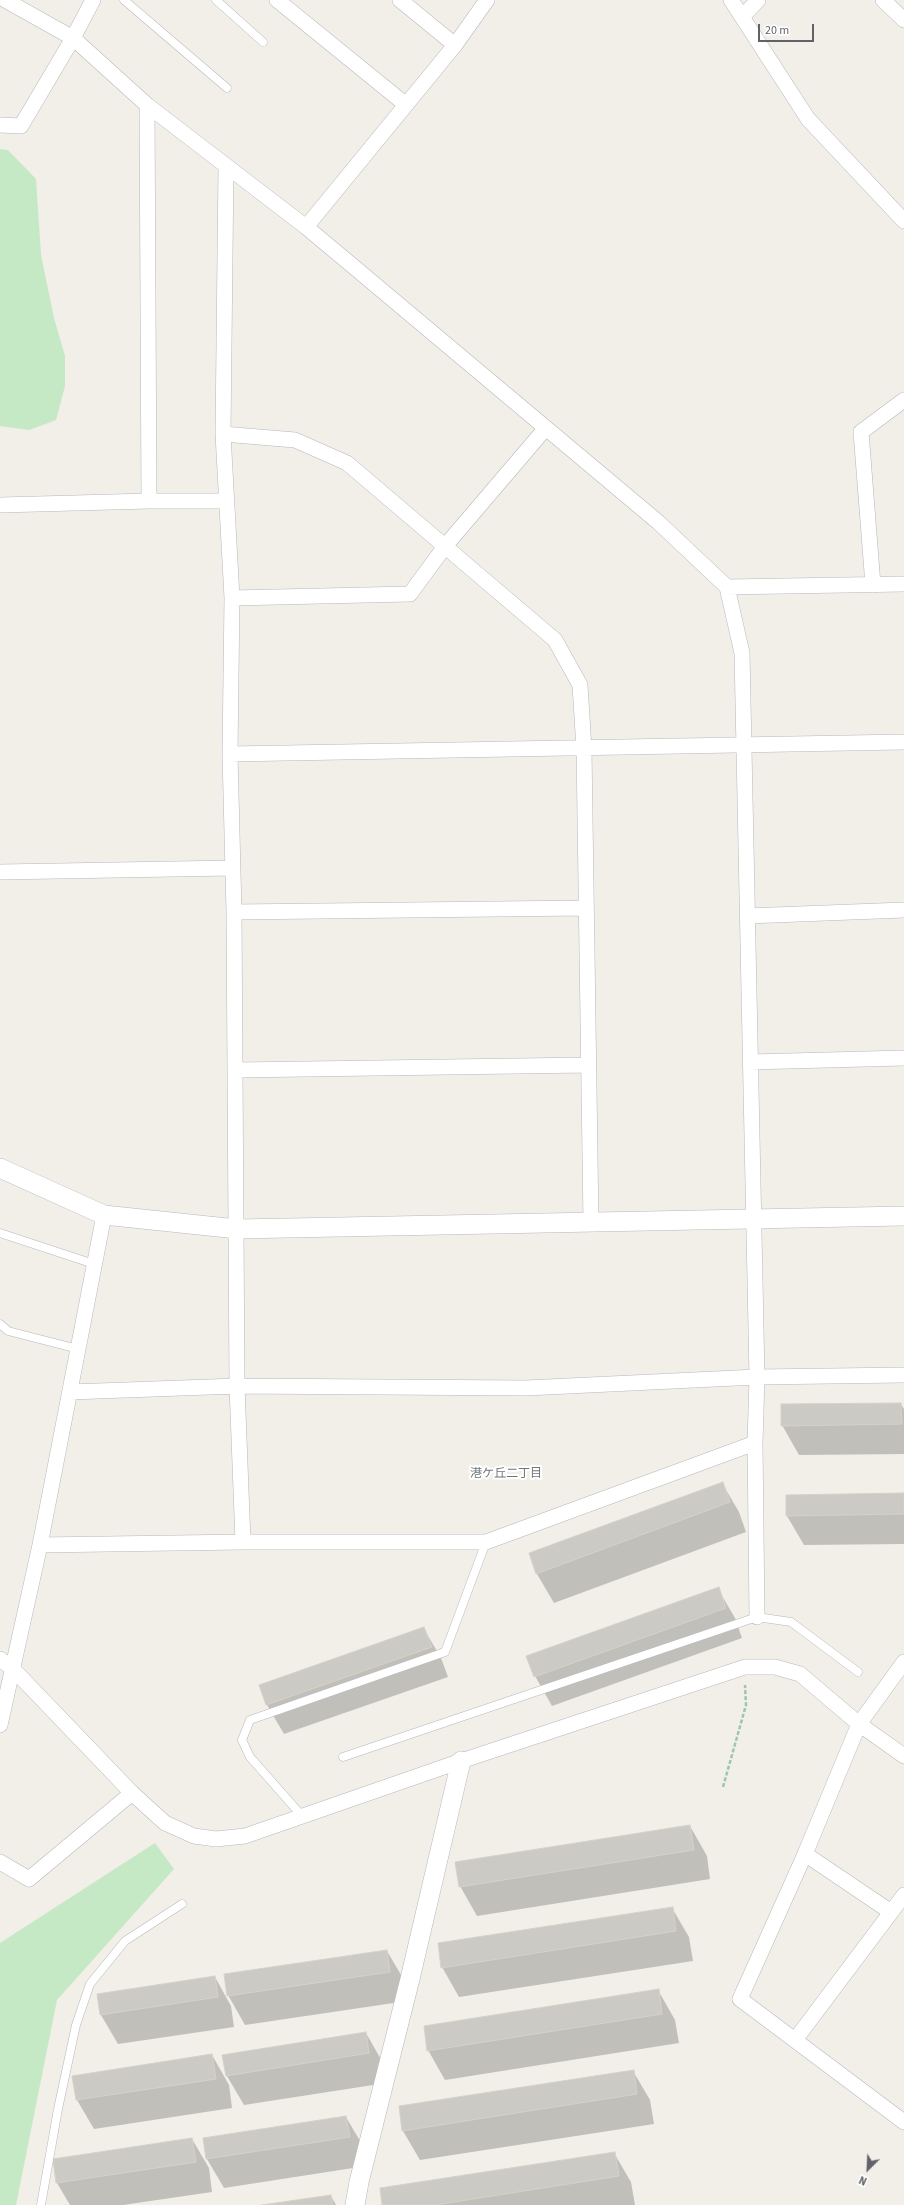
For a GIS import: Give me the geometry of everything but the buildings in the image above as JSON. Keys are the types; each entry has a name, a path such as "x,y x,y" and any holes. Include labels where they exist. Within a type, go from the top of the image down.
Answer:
{"street":[{"path":"5,0 73,38 147,105 306,227 545,429 658,522 727,587 742,653 757,1377 755,1443 757,1617"},
{"path":"0,125 21,126 73,38 93,0"},
{"path":"277,0 405,104"},
{"path":"400,0 455,44"},
{"path":"306,227 455,44 487,0"},
{"path":"731,0 743,16 808,119 904,221"},
{"path":"743,16 758,0"},
{"path":"883,0 904,20"},
{"path":"147,105 149,501"},
{"path":"226,166 223,434 232,598 230,754 234,912 238,1229 238,1386 243,1542"},
{"path":"873,585 861,432 904,400"},
{"path":"232,598 410,594 446,545 545,429"},
{"path":"223,434 295,440 347,463 446,545 555,640 580,685 584,749 585,908 591,1223"},
{"path":"0,505 149,501 226,501"},
{"path":"727,587 904,584"},
{"path":"230,754 584,749 904,742"},
{"path":"0,872 232,868"},
{"path":"234,912 585,908"},
{"path":"747,916 904,910"},
{"path":"750,1062 904,1058"},
{"path":"236,1070 588,1065"},
{"path":"0,1168 104,1215 238,1229 904,1216"},
{"path":"0,1725 6,1668 40,1545 104,1215"},
{"path":"70,1392 238,1386 526,1388 757,1377 904,1375"},
{"path":"40,1545 243,1542 486,1542 755,1443"},
{"path":"0,1659 6,1668 132,1793 165,1823 194,1836 216,1839 245,1836 461,1761 745,1667 775,1667 800,1674 859,1724 904,1756"},
{"path":"904,1662 859,1724 806,1854 740,1999 904,2122"},
{"path":"355,2205 359,2182 410,1979 461,1761"},
{"path":"0,1862 29,1879 132,1793"},
{"path":"806,1854 891,1912"},
{"path":"795,2040 904,1895"}],"lane":[{"path":"124,0 227,88"},
{"path":"219,1 263,42"},
{"path":"0,1233 94,1264"},
{"path":"0,1324 8,1331 78,1349"},
{"path":"302,1816 250,1757 242,1740 250,1720 445,1652 486,1542"},
{"path":"343,1757 757,1617 791,1622 858,1672"},
{"path":"41,2205 58,2109 76,2025 90,1984 125,1941 182,1904"}],"path":[{"path":"723,1787 746,1705 745,1667"}],"green space":[{"path":"0,149 8,150 36,179 41,255 54,318 65,356 65,386 56,420 29,430 0,426"},
{"path":"155,1843 174,1869 57,2000 16,2205 0,2205 0,1943"}],"district":[{"name":"港ケ丘二丁目","path":"506,1474"}]}
